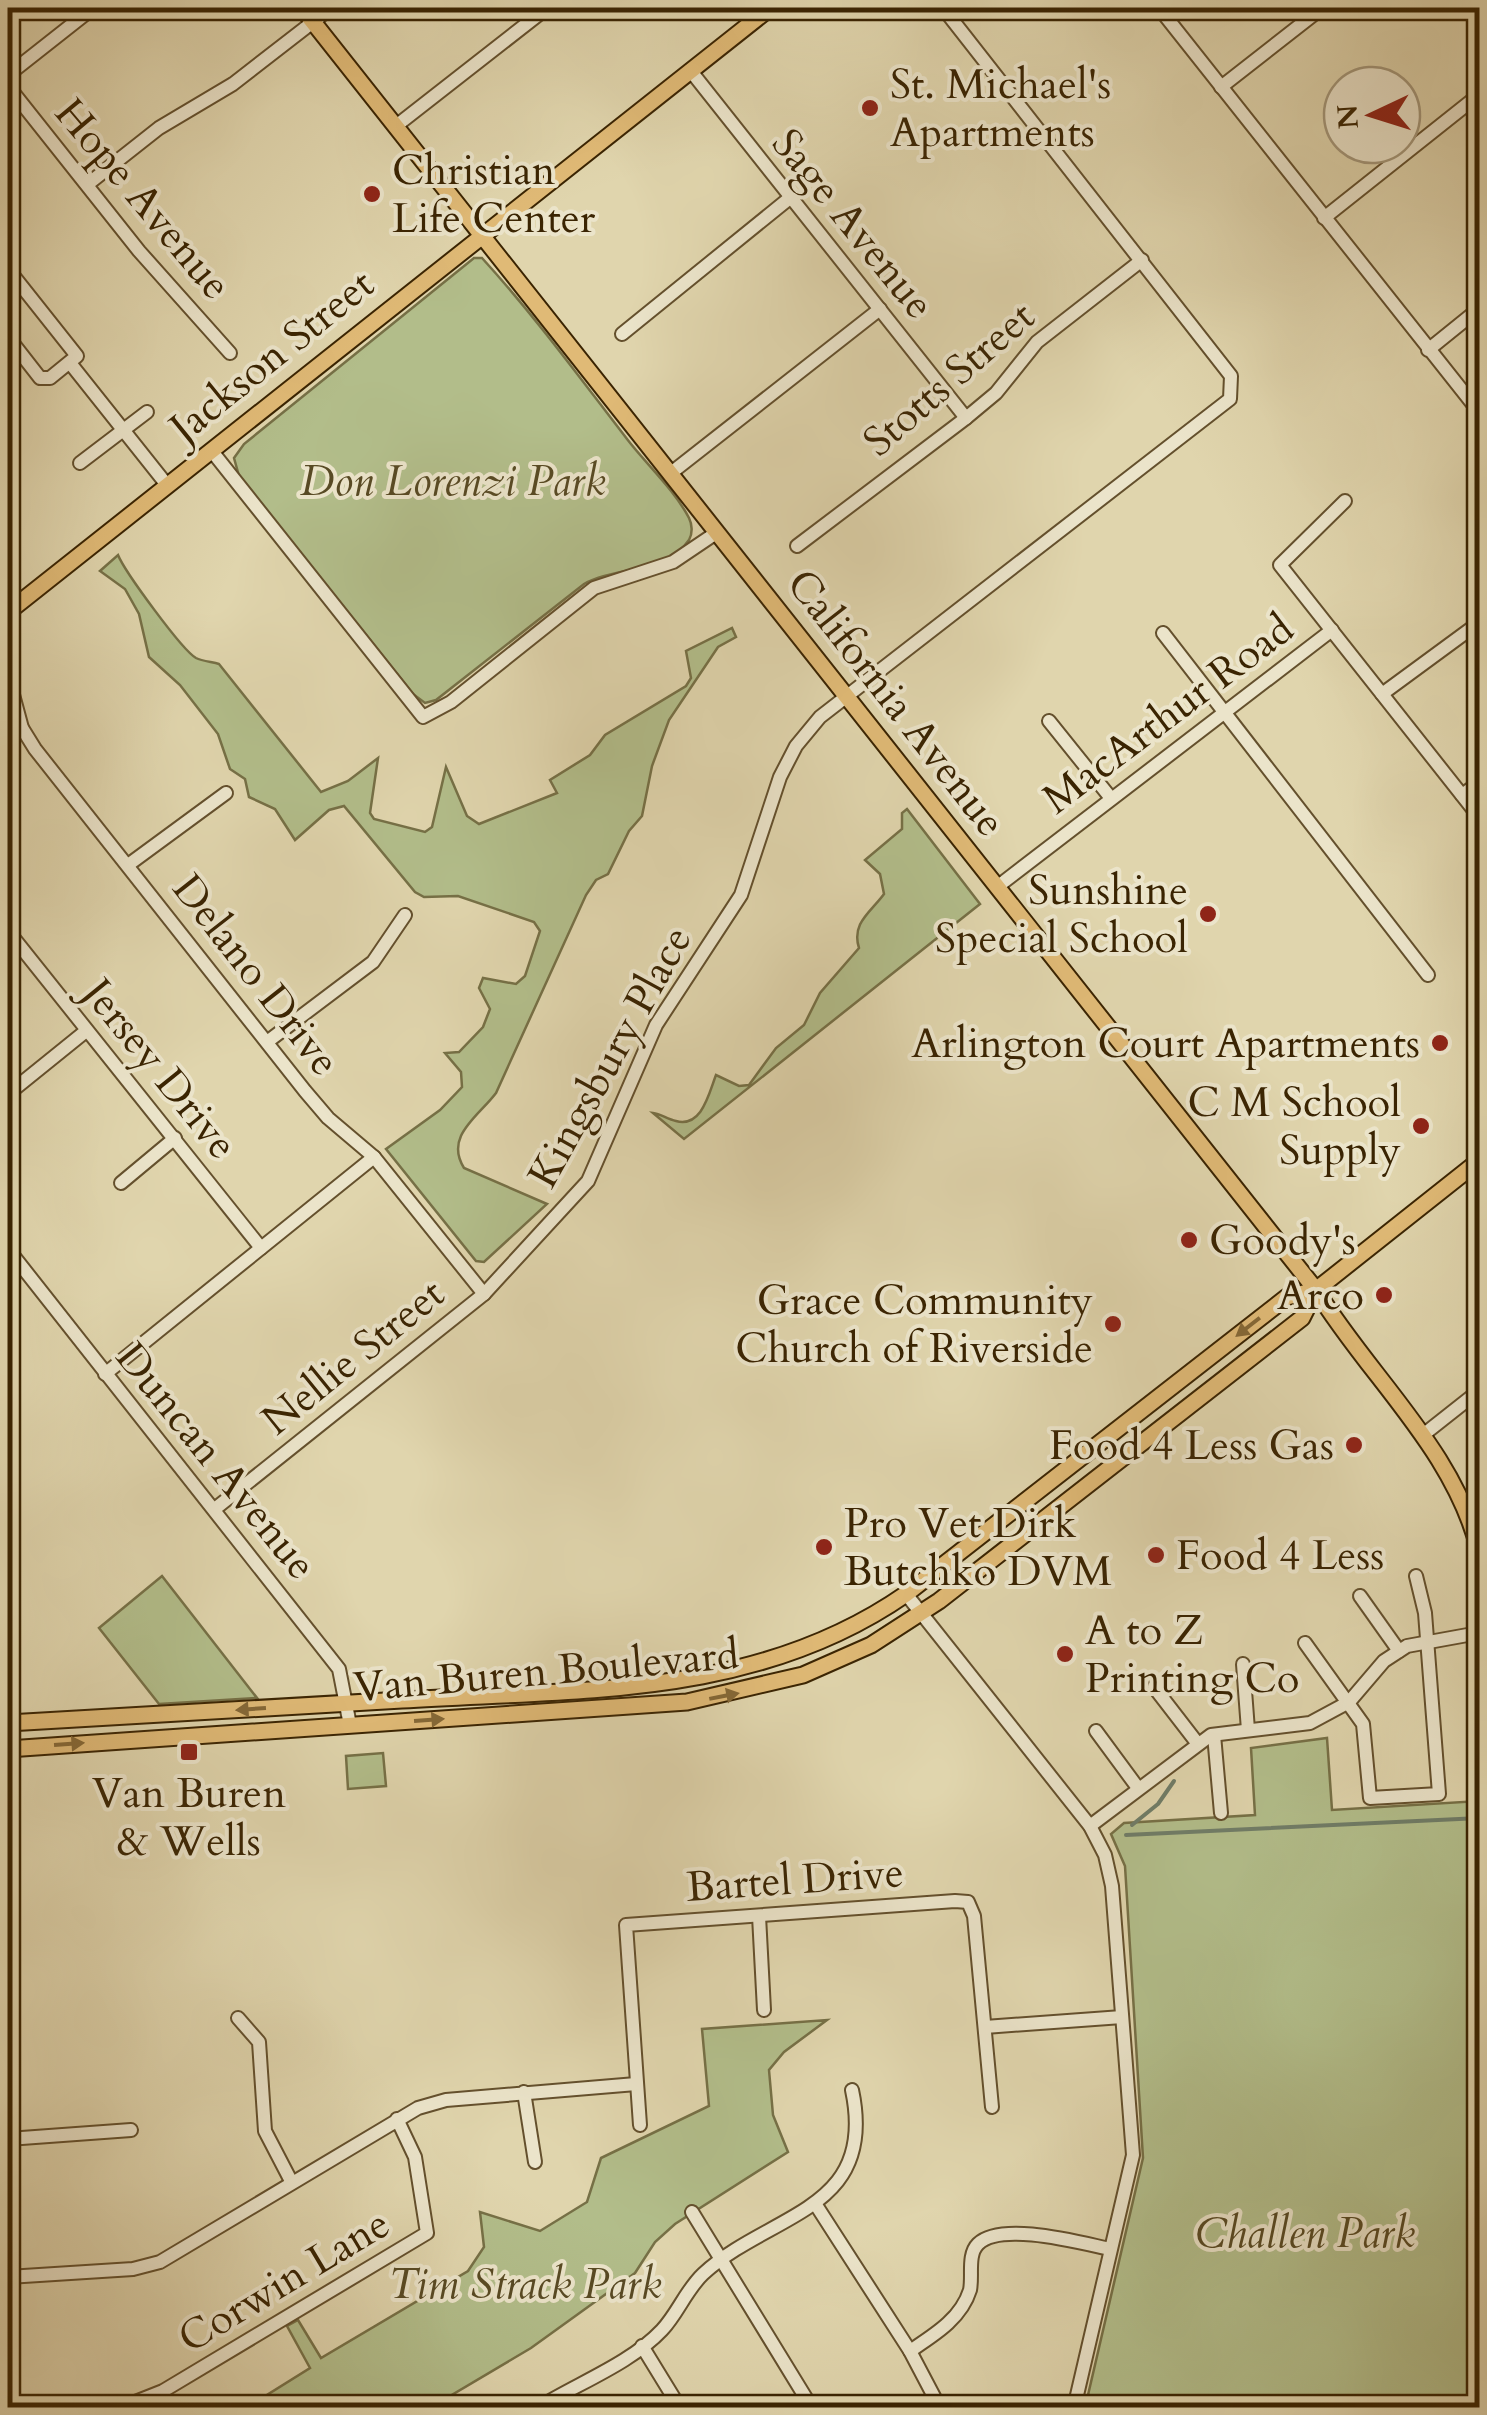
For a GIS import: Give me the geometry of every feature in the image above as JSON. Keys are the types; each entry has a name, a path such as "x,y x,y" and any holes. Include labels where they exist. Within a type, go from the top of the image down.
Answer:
{"main road":[{"name":"California Avenue","path":"302,8 1316,1290 1423,1435 1456,1489 1480,1554"},
{"name":"Jackson Street","path":"8,612 480,234 770,8"},
{"name":"Van Buren Boulevard","path":"8,1749 614,1708 715,1698 792,1678 871,1645 921,1614 1302,1318 1316,1290 1480,1160"},
{"name":"Van Buren Boulevard","path":"8,1723 694,1679 768,1663 854,1628 906,1594 1288,1296 1316,1290"},
{"path":"792,1678 791,1668 798,1662 840,1643 854,1628"},
{"path":"614,1708 618,1697 674,1690 694,1679"}],"street":[{"path":"8,75 92,8"},
{"path":"88,184 160,128 234,84 332,8"},
{"path":"396,126 547,8"},
{"path":"943,8 1142,260"},
{"path":"1158,8 1480,413"},
{"path":"1221,87 1322,8"},
{"name":"Sage Avenue","path":"690,70 966,418"},
{"name":"Hope Avenue","path":"8,86 139,251 230,353"},
{"path":"1324,218 1480,94"},
{"path":"622,334 791,197"},
{"name":"Kingsbury Place","path":"484,1294 588,1181 656,1025 742,895 780,777 796,746 820,717 1230,399 1232,376 1142,260"},
{"name":"Stotts Street","path":"797,546 966,418 996,393 1037,342 1142,260"},
{"path":"8,269 77,356 50,378 40,378 8,337"},
{"path":"1428,350 1480,308"},
{"path":"672,473 880,309"},
{"path":"70,363 167,485"},
{"path":"80,462 147,412"},
{"path":"211,450 423,717 452,702 594,588 673,562 716,533"},
{"path":"1345,501 1280,565 1480,818"},
{"path":"1382,694 1480,622"},
{"name":"MacArthur Road","path":"997,887 1224,709 1332,630"},
{"path":"1163,633 1428,976"},
{"name":"Delano Drive","path":"8,676 22,728 328,1118 374,1157 484,1294"},
{"path":"1048,721 1110,797"},
{"path":"8,738 22,728"},
{"path":"1462,795 1480,782"},
{"path":"128,865 226,793"},
{"path":"267,1042 373,962 405,915"},
{"name":"Jersey Drive","path":"8,931 261,1248"},
{"path":"8,1094 86,1031"},
{"path":"120,1184 175,1138"},
{"path":"105,1374 374,1157"},
{"name":"Duncan Avenue","path":"8,1249 216,1508 339,1669 350,1724"},
{"name":"Nellie Street","path":"216,1508 484,1294"},
{"path":"1423,1435 1480,1390"},
{"path":"1305,1643 1363,1724 1370,1798 1439,1794 1427,1639 1416,1576"},
{"path":"906,1594 1090,1826 1105,1855 1112,1886 1133,2155 1074,2408"},
{"path":"1360,1596 1399,1651"},
{"path":"1090,1826 1214,1734 1310,1723 1349,1702 1384,1661 1399,1651 1427,1639 1473,1634"},
{"path":"1244,1664 1248,1730"},
{"path":"1154,1687 1198,1744"},
{"path":"1096,1732 1138,1788"},
{"path":"1214,1734 1220,1814"},
{"name":"Bartel Drive","path":"636,2084 626,1924 968,1902 974,1916 985,2027"},
{"path":"758,1916 764,2010"},
{"path":"992,2107 985,2027 1122,2017"},
{"path":"238,2018 258,2042 264,2131 290,2181"},
{"path":"8,2278 133,2269 160,2262 397,2119 446,2100 636,2084 640,2125"},
{"path":"538,2408 556,2403 642,2346 661,2331 703,2274 816,2205 853,2162 858,2118 852,2090"},
{"path":"524,2092 535,2162"},
{"name":"Corwin Lane","path":"120,2408 164,2391 427,2233 414,2157 397,2119"},
{"path":"8,2139 131,2130"},
{"path":"816,2205 910,2351 940,2408"},
{"path":"692,2212 812,2408"},
{"path":"910,2351 959,2312 970,2290 973,2254 978,2244 990,2238 1034,2235 1110,2249"},
{"path":"642,2346 680,2408"}],"green space":[{"name":"Don Lorenzi Park","path":"474,258 482,258 520,302 668,487 689,518 692,532 680,550 668,558 584,584 436,700 425,703 413,694 239,476 234,458 244,444"},
{"path":"118,555 179,641 196,658 219,664 321,792 348,781 378,758 370,813 374,819 425,832 432,827 446,767 467,816 479,824 557,793 550,780 590,755 605,735 686,686 691,678 686,651 732,628 736,637 718,647 669,720 652,766 642,816 629,831 608,874 596,880 586,895 496,1093 461,1136 459,1157 464,1168 547,1204 484,1262 476,1261 386,1149 440,1110 462,1087 461,1072 445,1053 459,1052 483,1027 490,1009 479,988 483,978 516,984 525,976 540,931 534,922 458,896 424,897 415,892 344,806 329,810 295,840 275,809 249,797 245,779 230,769 218,734 180,685 149,657 139,614 125,589 100,571"},
{"path":"907,809 980,904 684,1139 653,1113 676,1121 692,1119 703,1107 716,1075 739,1086 749,1085 776,1048 804,1025 820,993 859,948 860,925 884,894 880,874 865,860 902,829 902,813"},
{"path":"162,1576 257,1698 159,1704 99,1628"},
{"name":"Challen Park","path":"1327,1738 1332,1810 1479,1801 1479,2407 1085,2408 1143,2158 1125,1866 1111,1834 1124,1823 1255,1815 1251,1748"},
{"path":"383,1753 386,1786 348,1789 346,1756"},
{"name":"Tim Strack Park","path":"827,2020 784,2052 769,2070 773,2115 788,2152 675,2224 655,2242 635,2273 531,2348 440,2402 443,2407 246,2408 310,2368 287,2326 298,2320 321,2358 468,2271 484,2247 480,2212 540,2231 587,2202 601,2158 709,2106 702,2029"}],"waterway":[{"path":"1132,1825 1158,1804 1174,1781"},
{"path":"1126,1835 1480,1818"}],"place":[{"name":"St. Michael's Apartments","path":"870,108"},
{"name":"Christian Life Center","path":"372,194"},
{"name":"Sunshine Special School","path":"1208,914"},
{"name":"Arlington Court Apartments","path":"1440,1043"},
{"name":"C M School Supply","path":"1421,1126"},
{"name":"Goody's","path":"1189,1240"},
{"name":"Arco","path":"1384,1295"},
{"name":"Grace Community Church of Riverside","path":"1113,1324"},
{"name":"Food 4 Less Gas","path":"1354,1445"},
{"name":"Pro Vet Dirk Butchko DVM","path":"824,1547"},
{"name":"Food 4 Less","path":"1156,1555"},
{"name":"A to Z Printing Co","path":"1065,1654"},
{"name":"Van Buren & Wells","path":"189,1752"}]}
